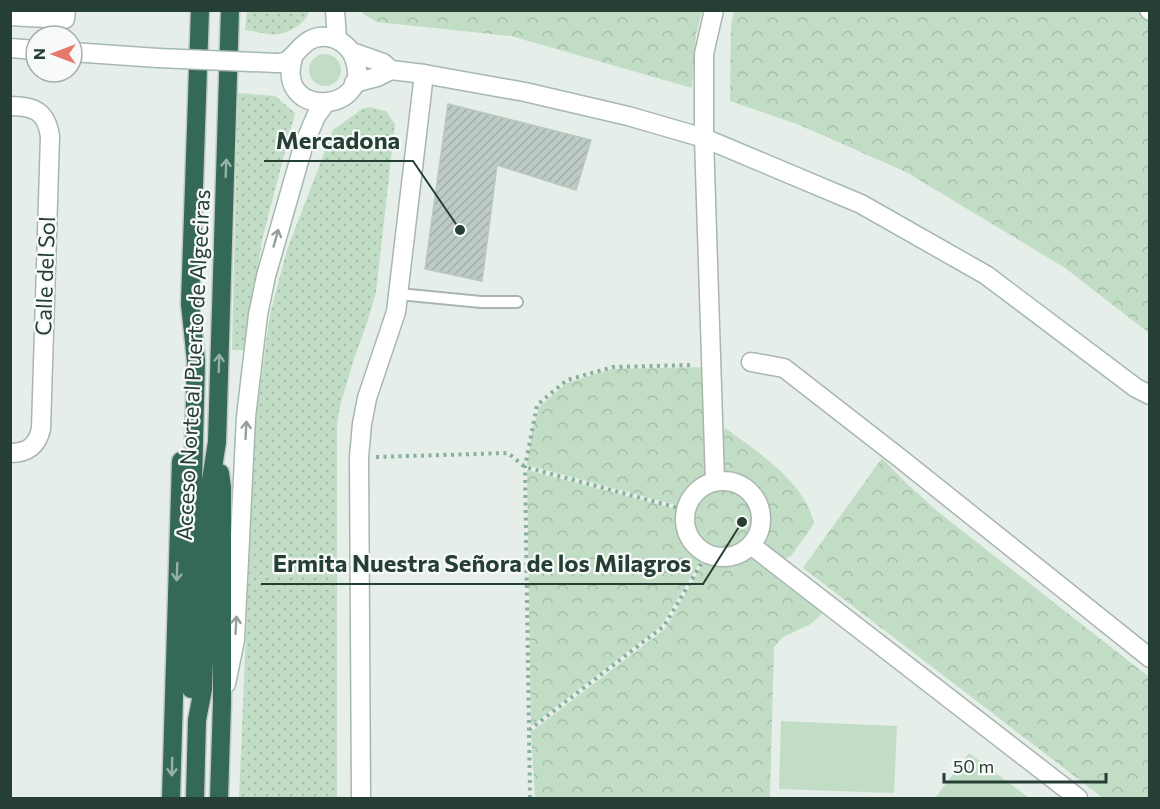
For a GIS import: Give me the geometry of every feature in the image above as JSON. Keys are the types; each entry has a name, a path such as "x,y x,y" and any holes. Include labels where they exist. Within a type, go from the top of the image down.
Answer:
{"highway":[{"name":"Acceso Norte al Puerto de Algeciras","path":"195,798 196,720 191,691 196,361 190,304 200,10"},
{"name":"Acceso Norte al Puerto de Algeciras","path":"196,720 203,689 210,487 217,442 230,10"},
{"path":"171,798 185,359 190,304"},
{"path":"217,442 222,488 222,703 219,798"}],"street":[{"path":"10,16 65,19 66,10"},
{"path":"335,10 337,39"},
{"path":"714,10 704,54 704,138 715,482"},
{"path":"84,53 286,64 308,41 317,37 327,37 345,44 352,52 357,71 354,83 344,97 326,104 315,103 298,92 286,64"},
{"path":"352,52 383,63 391,70"},
{"path":"354,83 377,77 391,70 424,74 525,92 628,116 704,138 861,204 986,275 1143,392 1149,404"},
{"path":"361,798 359,457 367,398 391,332 399,294 424,74"},
{"path":"222,703 236,640 246,417 258,315 266,276 303,147 316,116 326,104"},
{"name":"Calle del Sol","path":"10,106 26,106 35,110 43,116 50,136 41,429 35,444 29,450 10,453"},
{"path":"752,362 783,368 910,466 1149,658"},
{"path":"727,481 738,484 756,500 761,523 758,535 752,545 742,553 718,558 696,547 688,536 685,523 686,510 696,492 715,482 727,481"},
{"path":"752,545 1078,798"}],"lane":[{"path":"399,294 481,302 517,302"}],"path":[{"path":"530,798 525,467 537,405 567,380 613,367 711,364"},
{"path":"359,457 508,453 525,467 686,510"},
{"path":"529,731 664,626 707,554"}],"green space":[{"path":"247,10 309,11 298,26 285,33 267,34 245,30"},
{"path":"702,10 696,35 692,88 511,36 377,22 363,14 363,11"},
{"path":"734,11 1146,11 1150,14 1149,333 1065,268 906,172 797,124 730,101 731,25"},
{"path":"325,54 336,59 341,70 336,81 325,86 314,81 309,70 314,59"},
{"path":"238,93 275,96 295,113 262,240 246,350 232,350"},
{"path":"369,107 386,111 395,124 376,292 340,406 337,423 337,798 239,798 255,424 270,314 287,250 333,130 362,109"},
{"path":"709,367 721,428 727,429 780,470 801,495 809,509 814,524 791,556 778,562 828,608 811,624 783,637 774,647 770,798 535,798 531,732 665,629 707,556 700,562 661,626 531,726 527,470 680,510 685,509 527,465 533,427 539,407 567,383 612,369"},
{"path":"882,458 937,511 1149,677 1149,798 1103,798 803,568"},
{"path":"781,721 897,726 894,793 779,789"},
{"path":"969,753 1029,798 935,798"}],"building":[{"path":"448,104 591,140 576,190 497,165 482,281 425,269"}],"place":[{"name":"Mercadona","path":"460,230"},
{"name":"Ermita Nuestra Señora de los Milagros","path":"742,522"}]}
